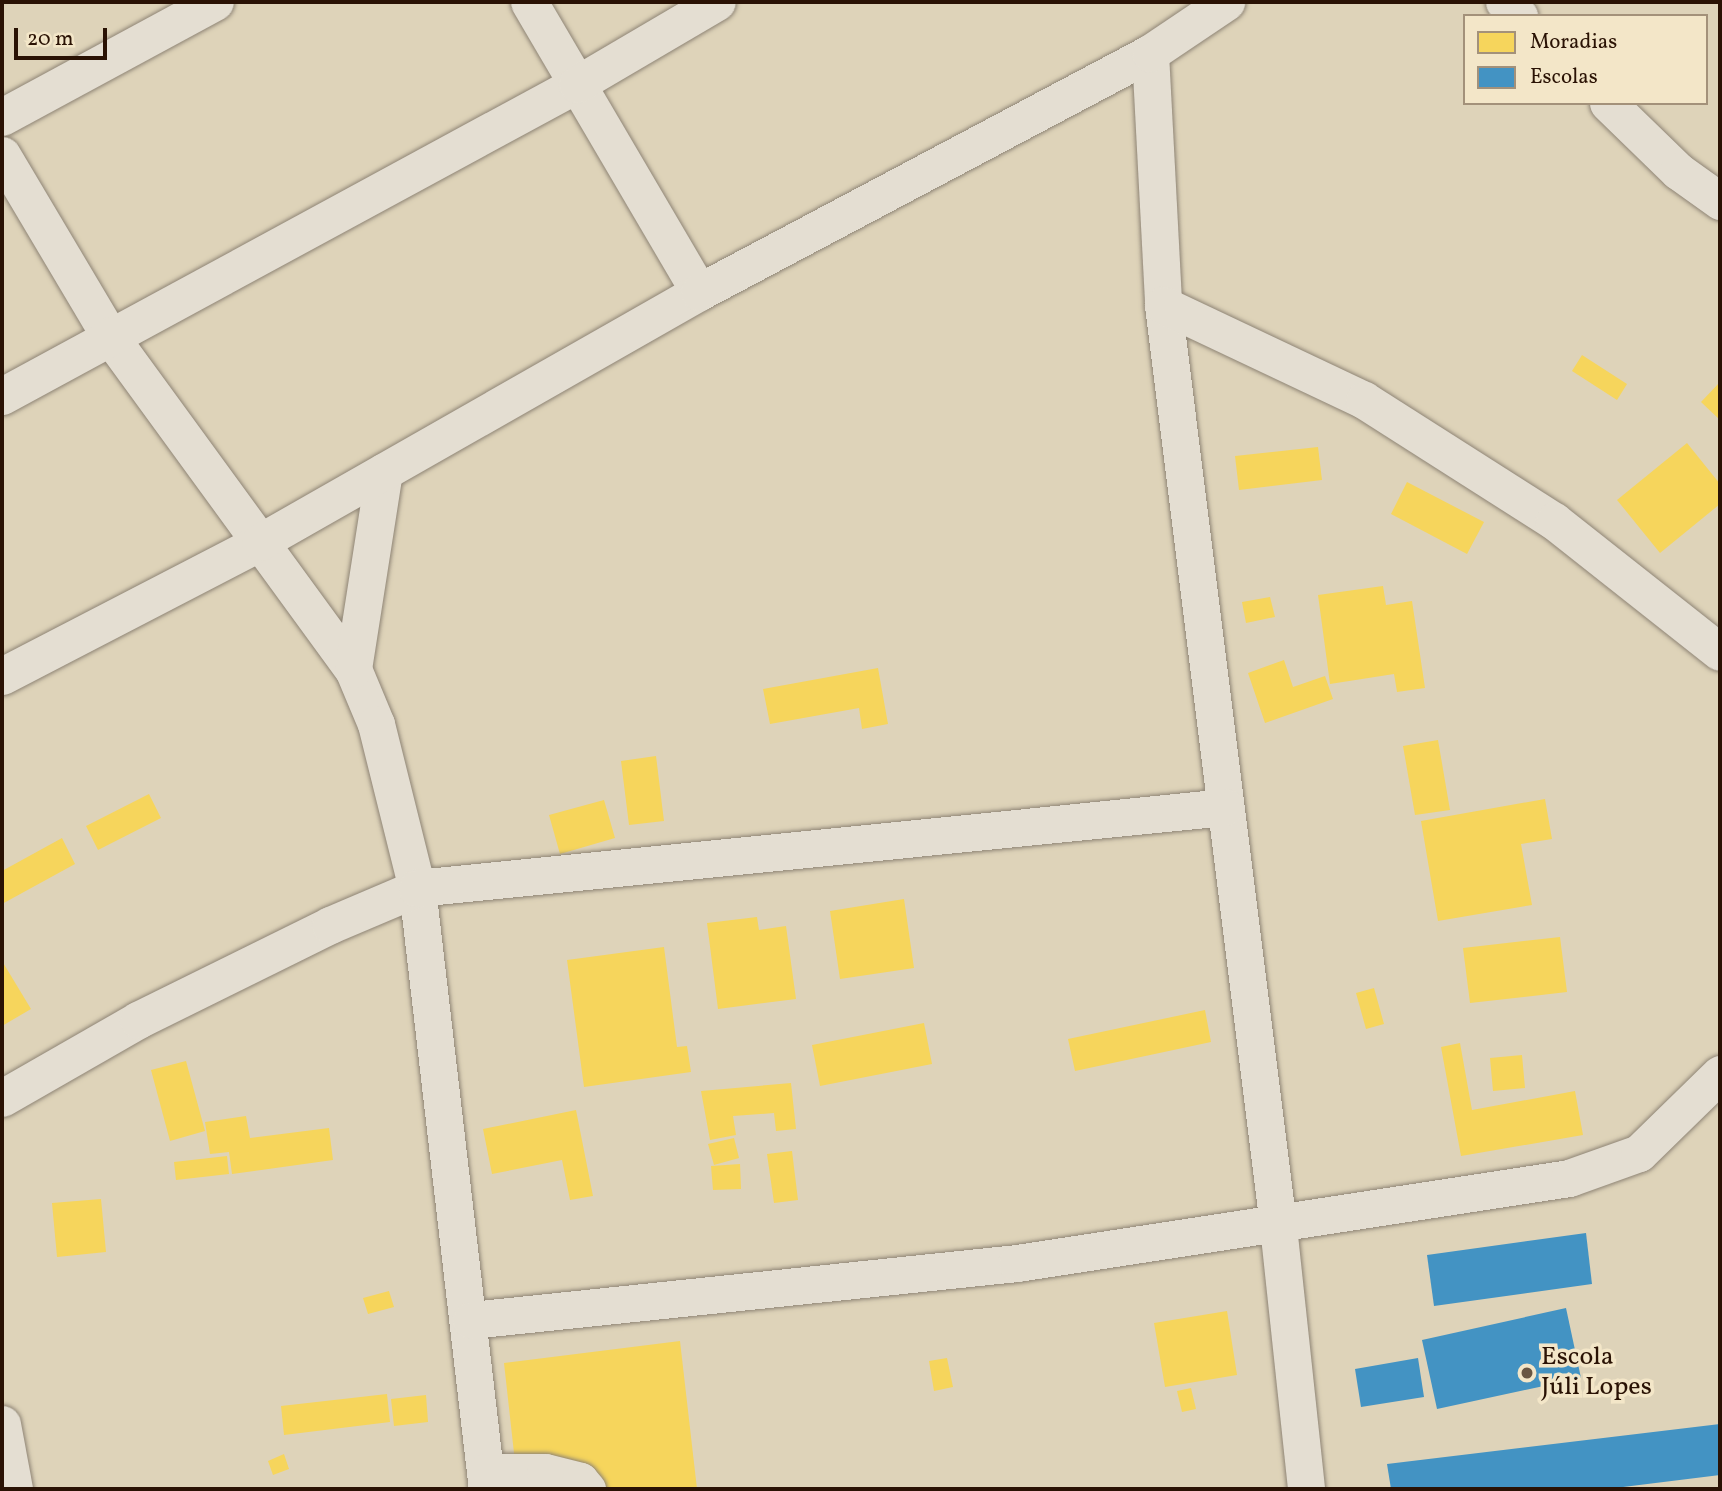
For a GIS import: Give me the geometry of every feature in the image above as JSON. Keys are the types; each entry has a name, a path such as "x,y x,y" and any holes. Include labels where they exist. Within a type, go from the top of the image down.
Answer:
{"street":[{"path":"2,117 215,2"},
{"path":"529,2 699,292"},
{"path":"2,396 109,335 577,84 718,2"},
{"path":"2,676 260,542 699,292 1150,53 1226,2"},
{"path":"1150,53 1163,305 1278,1226 1306,1489"},
{"path":"1610,105 1678,171 1720,201"},
{"path":"2,155 109,335 353,668 376,724 417,888 471,1320 486,1481 545,1472 580,1481 587,1489"},
{"path":"1163,305 1364,400 1554,522 1720,652"},
{"path":"353,668 384,471"},
{"path":"2,1098 138,1020 330,925 417,888 1225,807"},
{"path":"471,1320 1017,1263 1278,1226 1569,1178 1639,1153 1720,1074"},
{"path":"2,1424 14,1489"}],"building: Moradias":[{"path":"1582,355 1627,384 1617,400 1572,371"},
{"path":"1720,382 1720,420 1701,402"},
{"path":"1687,443 1720,484 1720,504 1660,553 1617,500"},
{"path":"1318,447 1322,480 1239,490 1235,456"},
{"path":"1407,482 1484,522 1467,554 1391,514"},
{"path":"1383,586 1386,605 1412,601 1425,688 1397,692 1394,674 1330,684 1318,595"},
{"path":"1270,597 1275,617 1246,623 1242,602"},
{"path":"1284,660 1293,687 1325,676 1333,699 1265,723 1248,673"},
{"path":"878,668 888,724 862,729 859,708 770,724 763,689"},
{"path":"1438,740 1450,810 1415,815 1403,746"},
{"path":"656,756 664,821 629,825 621,761"},
{"path":"149,794 161,818 98,850 86,826"},
{"path":"1545,799 1552,839 1521,844 1532,905 1438,921 1421,821"},
{"path":"604,800 615,838 560,854 549,815"},
{"path":"62,838 75,864 2,904 2,871"},
{"path":"904,899 914,968 840,979 830,911"},
{"path":"757,917 759,930 786,926 796,999 718,1009 707,923"},
{"path":"1560,937 1567,992 1470,1003 1463,948"},
{"path":"664,947 677,1047 687,1046 691,1072 584,1087 567,960"},
{"path":"2,961 31,1009 2,1026"},
{"path":"1374,988 1384,1024 1366,1029 1356,993"},
{"path":"1205,1010 1211,1042 1075,1071 1068,1039"},
{"path":"924,1023 932,1064 820,1086 812,1045"},
{"path":"1460,1043 1472,1110 1575,1091 1583,1135 1461,1156 1441,1047"},
{"path":"1522,1055 1525,1088 1493,1091 1490,1058"},
{"path":"186,1061 205,1131 170,1141 151,1070"},
{"path":"791,1083 796,1129 776,1131 774,1113 733,1116 736,1135 710,1140 701,1091"},
{"path":"576,1110 593,1196 570,1200 562,1160 492,1174 483,1129"},
{"path":"246,1116 250,1138 329,1128 333,1160 232,1174 229,1152 210,1154 205,1122"},
{"path":"734,1138 739,1158 714,1165 708,1144"},
{"path":"792,1151 798,1200 774,1203 767,1154"},
{"path":"227,1156 229,1174 176,1180 174,1162"},
{"path":"740,1164 741,1189 713,1190 711,1166"},
{"path":"101,1199 106,1252 57,1257 52,1203"},
{"path":"389,1291 394,1307 368,1314 363,1298"},
{"path":"1227,1311 1237,1375 1165,1387 1154,1323"},
{"path":"680,1341 697,1489 518,1489 504,1363"},
{"path":"947,1358 953,1387 934,1391 929,1361"},
{"path":"1191,1388 1196,1409 1182,1412 1177,1391"},
{"path":"387,1394 390,1422 284,1435 281,1406"},
{"path":"426,1395 428,1422 394,1426 391,1399"},
{"path":"284,1454 289,1469 273,1475 268,1461"}],"building: Escolas":[{"path":"1586,1233 1592,1284 1434,1306 1427,1255"},
{"path":"1566,1308 1581,1378 1437,1409 1422,1340"},
{"path":"1418,1358 1424,1397 1361,1407 1355,1369"},
{"path":"1720,1424 1720,1475 1607,1489 1391,1489 1387,1464"}],"place":[{"name":"Escola Júli Lopes","path":"1527,1373"}]}
